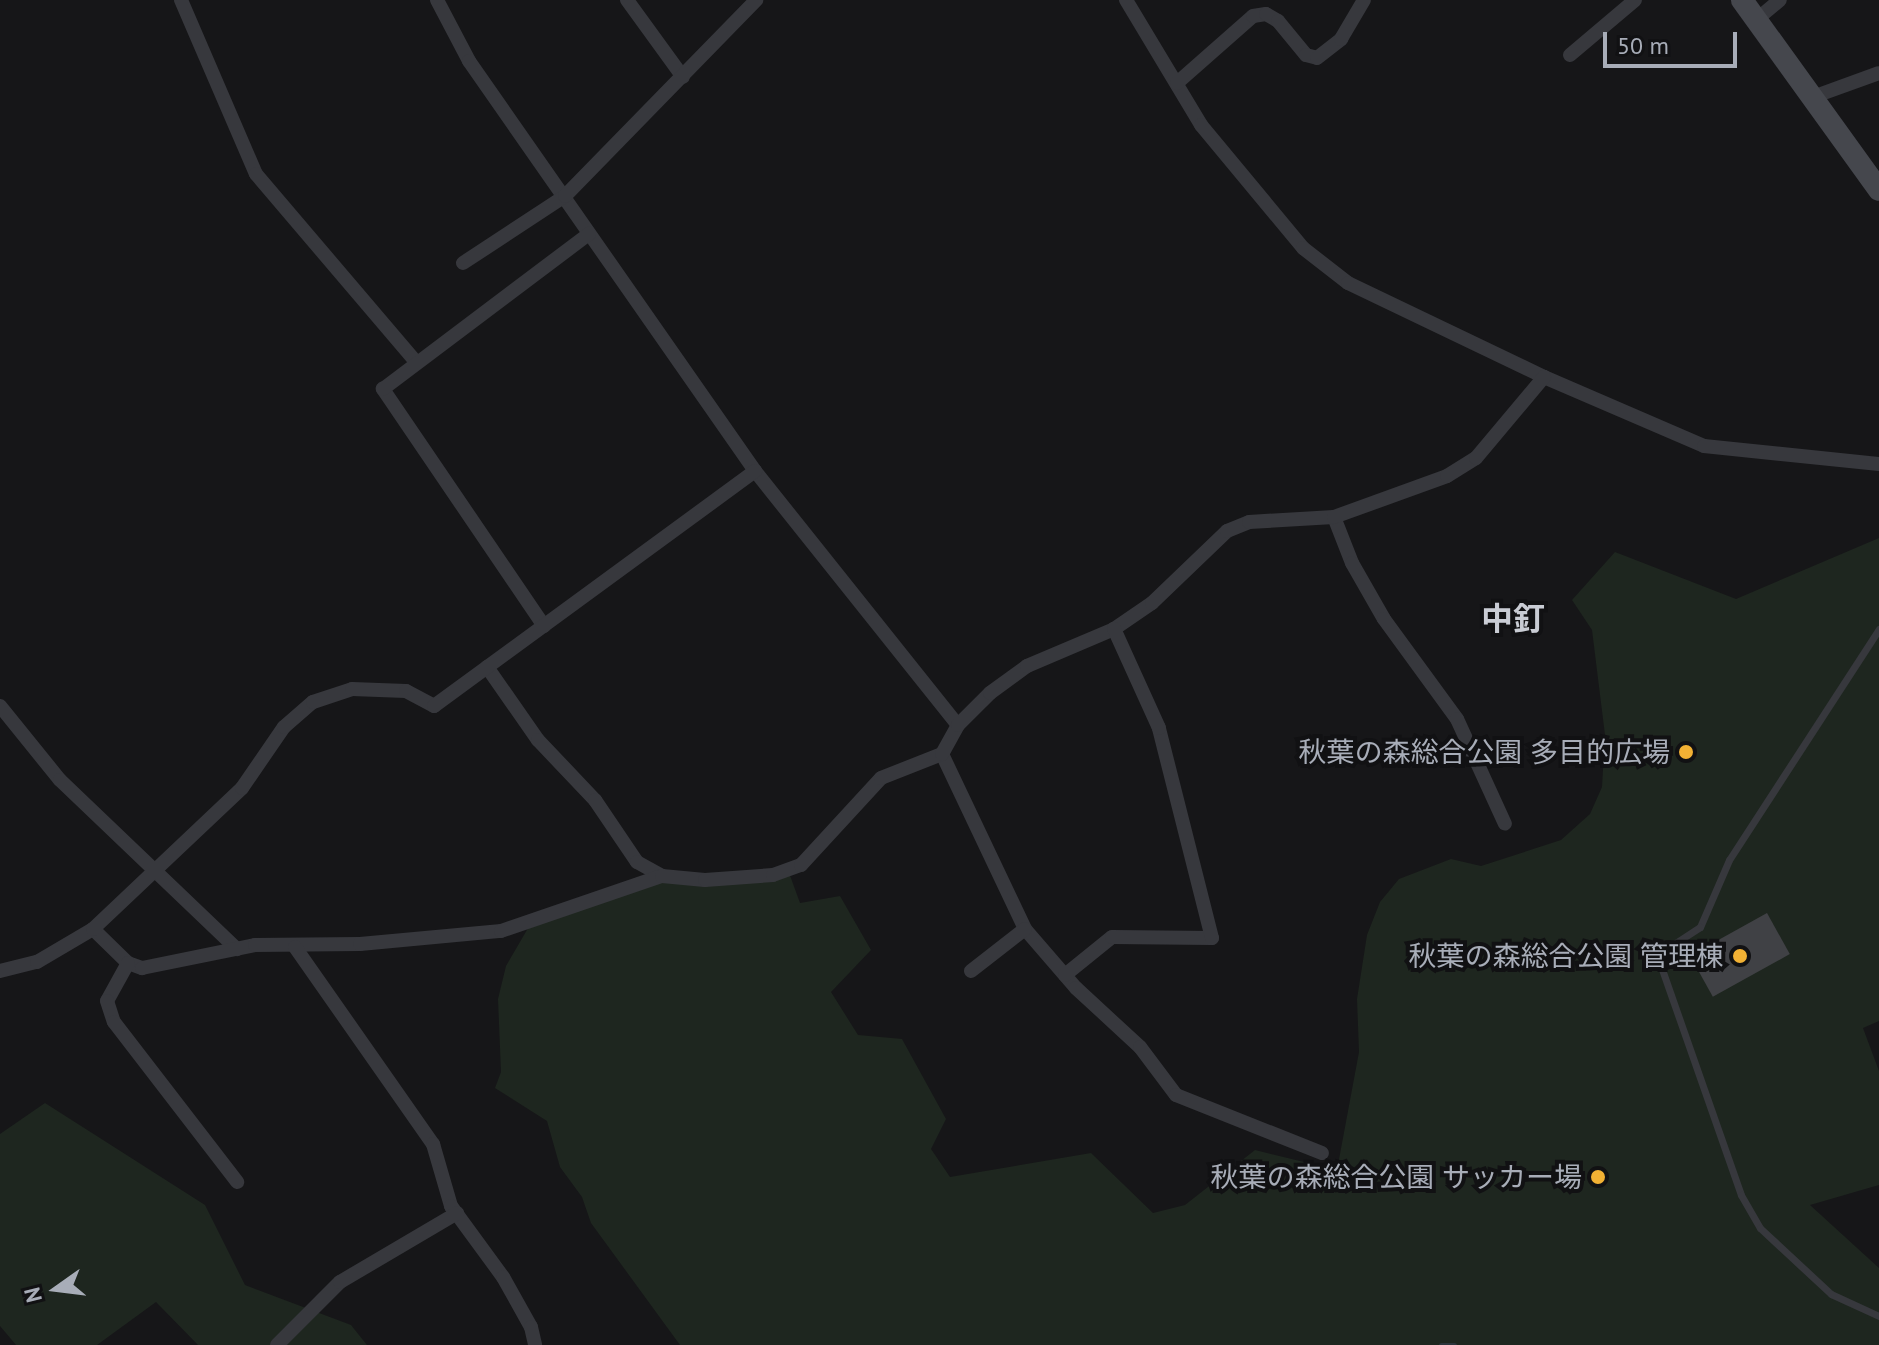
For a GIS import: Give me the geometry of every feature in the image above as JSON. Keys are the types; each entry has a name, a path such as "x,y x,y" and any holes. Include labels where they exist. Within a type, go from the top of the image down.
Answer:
{"street":[{"path":"181,0 256,174 415,361"},
{"path":"437,0 469,61 755,471 958,725"},
{"path":"627,0 683,77"},
{"path":"463,263 565,196 756,0"},
{"path":"1126,0 1201,125 1321,265 1348,283 1544,377 1704,446 1879,464"},
{"path":"1177,83 1253,16 1266,14 1278,21 1306,55 1317,58 1341,39 1364,0"},
{"path":"1570,55 1635,0"},
{"path":"1742,0 1879,190"},
{"path":"1756,20 1780,0"},
{"path":"1810,98 1879,73"},
{"path":"544,626 383,389 415,361 589,234"},
{"path":"487,667 538,740 595,800 637,862 662,876 705,880 773,875 801,865 881,778 942,754 958,725 1027,666 1114,629 1152,603 1227,531 1249,522 1334,517 1447,476 1476,458 1544,377"},
{"path":"0,971 37,962 93,929 242,788 284,727 313,702 352,689 406,691 434,706 755,471"},
{"path":"1334,517 1352,563 1384,619 1457,719 1505,824"},
{"path":"1065,975 1112,937 1212,938 1159,728 1114,629"},
{"path":"0,706 60,780 157,868 237,949"},
{"path":"942,754 1025,929 1065,975 1140,1047 1176,1095 1322,1153"},
{"path":"93,929 128,963 142,968 237,949 501,931 662,876"},
{"path":"971,971 1025,929"},
{"path":"295,947 433,1144 457,1213 503,1277 531,1327 535,1345"},
{"path":"128,963 107,1001 114,1022 237,1182"},
{"path":"277,1345 340,1282 457,1213"}],"lane":[{"path":"1879,629 1729,860 1700,927 1657,955 1741,1195 1760,1228 1831,1294 1879,1316"}],"shaded area":[{"path":"1879,538 1879,1021 1863,1028 1879,1071 1879,1185 1810,1205 1879,1268 1879,1345 680,1345 591,1223 582,1197 560,1167 547,1121 495,1088 501,1072 498,999 506,966 531,923 647,881 788,870 800,903 840,896 871,950 831,992 858,1035 902,1039 946,1119 931,1149 950,1177 1091,1153 1153,1213 1185,1205 1255,1150 1337,1170 1359,1052 1357,999 1367,935 1380,902 1399,879 1451,859 1481,866 1561,840 1590,814 1602,787 1605,735 1592,630 1572,600 1615,552 1736,599"},
{"path":"45,1103 205,1205 245,1285 351,1325 367,1345 198,1345 156,1302 97,1345 16,1345 0,1326 0,1134"}],"building":[{"name":"秋葉の森総合公園 管理棟","path":"1767,913 1790,954 1713,997 1690,956"}],"waterway":[{"path":"1441,1345 1454,1345"}],"place":[{"name":"秋葉の森総合公園 多目的広場","path":"1686,752"},
{"name":"秋葉の森総合公園 管理棟","path":"1740,956"},
{"name":"秋葉の森総合公園 サッカー場","path":"1598,1177"}],"district":[{"name":"中釘","path":"1513,618"}]}
